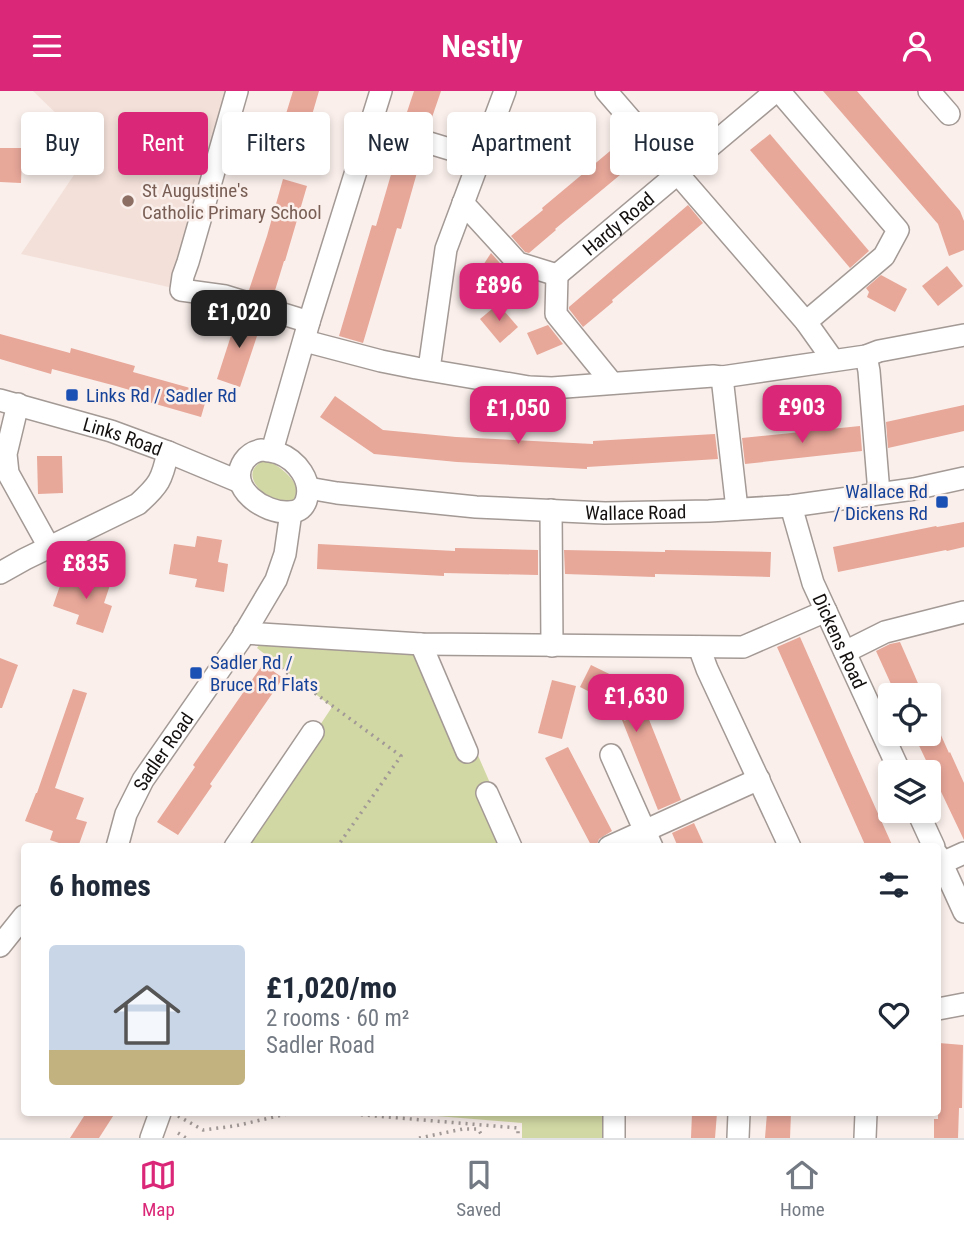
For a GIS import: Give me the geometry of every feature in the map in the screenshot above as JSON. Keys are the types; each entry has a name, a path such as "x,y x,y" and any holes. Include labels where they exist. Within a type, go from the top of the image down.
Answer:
{"street":[{"path":"237,91 181,290 225,296 381,361 529,387 552,388 722,377 866,356 879,351 964,335"},
{"path":"374,112 381,91"},
{"path":"497,112 505,91"},
{"path":"606,91 624,112"},
{"path":"777,91 898,230 884,256 806,322"},
{"name":"Hardy Road","path":"718,140 777,91"},
{"path":"929,91 948,114"},
{"path":"272,451 355,175"},
{"path":"429,369 446,249 474,175"},
{"name":"Hardy Road","path":"557,275 677,175"},
{"path":"679,175 806,322 833,360"},
{"path":"463,203 518,264 557,275 556,314 612,383"},
{"path":"866,356 879,493"},
{"path":"722,377 737,509"},
{"path":"9,402 6,454 9,473 49,547"},
{"name":"Links Road","path":"9,402 111,431 240,482"},
{"path":"257,451 272,451 284,456 302,472 308,488 305,503 301,509 281,512 257,502 240,482 240,471 245,459 257,451"},
{"path":"0,573 138,503 152,491 163,475 168,452"},
{"name":"Wallace Road","path":"308,488 476,507 605,513 791,506 914,489 964,478"},
{"name":"Dickens Road","path":"791,506 813,583 894,760"},
{"path":"551,510 552,646"},
{"name":"Sadler Road","path":"118,843 126,814 143,780 242,636 276,580 285,554 291,512"},
{"path":"242,636 421,644 743,647 826,611"},
{"path":"845,652 885,632 964,613"},
{"path":"421,644 467,752"},
{"path":"699,647 788,843"},
{"path":"238,843 313,732"},
{"path":"611,755 648,839"},
{"path":"628,843 648,839 758,779"},
{"path":"486,793 509,843"},
{"path":"923,823 932,843"},
{"path":"941,855 964,853"},
{"path":"941,862 964,912"},
{"path":"0,946 21,920"},
{"path":"941,1008 964,1003"},
{"path":"151,1138 159,1116"},
{"path":"614,1116 614,1138"},
{"path":"738,1138 739,1116"},
{"path":"865,1138 866,1116"}],"path":[{"path":"242,636 401,756 340,843"},
{"path":"179,1116 203,1130 278,1116"},
{"path":"394,1116 518,1128 518,1138"},
{"path":"419,1138 463,1129 478,1129 483,1137"},
{"path":"178,1132 187,1138"}],"shaded area":[{"name":"St Augustine's Catholic Primary School","path":"33,91 232,91 226,112 222,112 222,124 208,171 208,112 118,112 118,175 207,175 173,288 21,254 74,175 104,175 104,112 55,112"}],"green space":[{"path":"261,462 277,466 292,479 297,490 293,500 279,501 270,497 256,484 252,477 254,469"},
{"path":"269,631 428,641 516,843 242,843 332,707 257,648"},
{"path":"437,1116 610,1116 611,1138 522,1138 522,1123"}],"building":[{"path":"293,91 319,91 313,112 287,112"},
{"path":"414,91 441,91 433,114 433,112 407,112"},
{"path":"823,91 857,91 960,211 964,221 964,250 949,256 938,224"},
{"path":"770,134 869,251 850,268 750,150"},
{"path":"0,148 21,148 21,183 0,182"},
{"path":"610,151 610,175 620,175 529,253 525,252 511,236 581,175 596,175 596,163"},
{"path":"391,175 416,175 401,229 397,228 363,343 339,336 372,225 376,226"},
{"path":"283,179 307,186 273,297 249,290"},
{"path":"688,205 703,223 583,327 569,307"},
{"path":"491,253 507,271 494,291 474,279"},
{"path":"947,266 963,286 938,306 922,286"},
{"path":"881,275 907,289 895,312 867,297 869,292 866,288"},
{"path":"498,304 518,327 500,343 480,319"},
{"path":"238,314 262,321 240,387 217,379"},
{"path":"548,325 563,344 537,355 527,333"},
{"path":"0,334 70,353 71,348 135,366 133,372 208,393 201,417 138,399 140,393 116,386 52,369 51,374 0,359"},
{"path":"335,396 383,430 456,437 593,444 593,441 715,434 718,459 587,469 457,462 374,454 320,417"},
{"path":"964,405 964,431 888,448 886,422"},
{"path":"860,426 862,451 745,464 742,438"},
{"path":"37,456 62,456 63,493 38,494"},
{"path":"964,522 964,547 838,572 833,547"},
{"path":"197,536 222,540 218,562 228,564 224,592 195,587 197,579 169,574 174,544 195,547"},
{"path":"318,544 455,551 455,548 538,550 538,575 444,573 444,576 317,569"},
{"path":"564,550 771,552 770,577 565,574"},
{"path":"87,574 111,582 104,603 112,606 103,633 76,624 79,615 53,606 63,577 84,584"},
{"path":"800,637 878,813 878,823 882,823 891,843 864,843 777,647"},
{"path":"900,642 918,683 891,683 876,651"},
{"path":"0,658 18,665 2,708 0,708"},
{"path":"263,664 283,678 178,835 157,822"},
{"path":"591,665 640,689 624,721 646,712 681,800 658,810 616,705 580,687"},
{"path":"552,680 576,686 562,739 538,733"},
{"path":"73,689 87,693 55,788 84,798 76,819 87,822 79,843 50,840 53,831 25,821"},
{"path":"941,735 964,783 964,840 941,792 941,760 926,760 919,746 941,746"},
{"path":"568,747 612,831 599,839 598,843 590,843 545,758"},
{"path":"694,823 703,843 676,843 672,833"},
{"path":"941,1043 963,1045 962,1108 959,1108 958,1138 934,1138 934,1119 941,1116"},
{"path":"84,1116 113,1116 99,1138 70,1138"},
{"path":"692,1116 717,1116 715,1138 691,1138"},
{"path":"767,1116 791,1116 790,1138 765,1138"}],"place":[{"name":"St Augustine's Catholic Primary School","path":"128,201"},
{"name":"Links Rd / Sadler Rd","path":"72,395"},
{"name":"Wallace Rd / Dickens Rd","path":"942,502"},
{"name":"Sadler Rd / Bruce Rd Flats","path":"196,673"}]}
